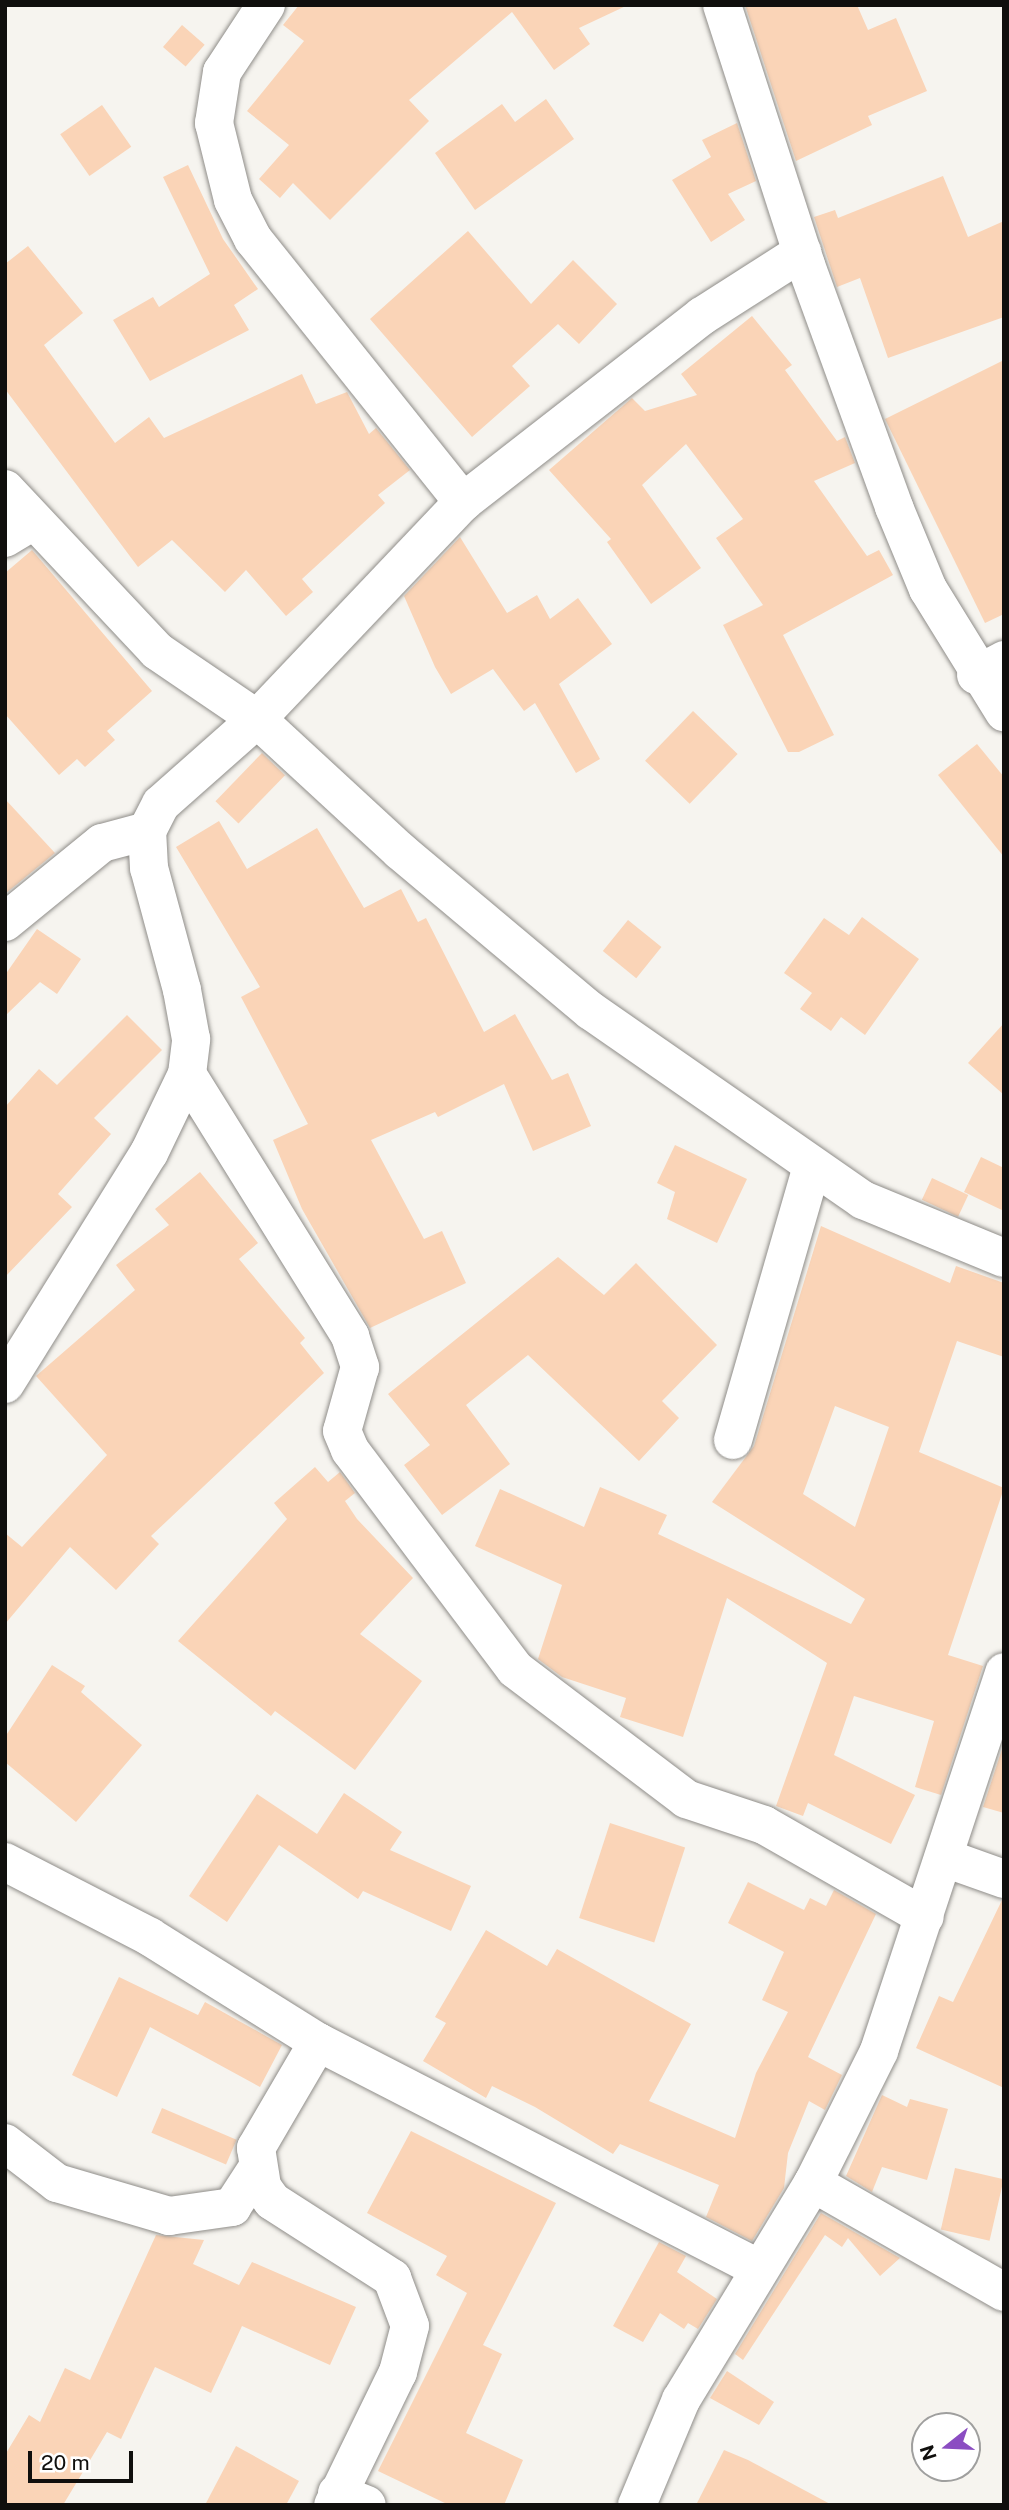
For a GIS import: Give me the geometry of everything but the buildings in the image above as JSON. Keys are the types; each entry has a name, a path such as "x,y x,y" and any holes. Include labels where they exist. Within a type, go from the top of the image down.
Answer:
{"street":[{"path":"266,5 222,72 214,123 233,200 253,239 463,502"},
{"path":"722,5 802,252 894,507 929,589 990,667 1004,712"},
{"path":"5,1384 149,1153 187,1074 191,1039 149,868 147,831 161,804 257,719 463,502 680,332 802,252"},
{"path":"5,489 19,530 157,651 257,719 400,851 591,1011 811,1168 863,1200 1004,1258"},
{"path":"5,922 102,843 147,831"},
{"path":"187,1074 351,1336 360,1367 342,1431 350,1450 515,1669 686,1799 764,1825 925,1917"},
{"path":"733,1440 811,1168"},
{"path":"637,2505 681,2400 758,2268 813,2183 880,2051 1004,1672"},
{"path":"945,1858 1004,1879"},
{"path":"5,1862 150,1937 318,2042 758,2268"},
{"path":"318,2042 256,2148 258,2167 272,2200 392,2278 410,2326 398,2372 346,2501"},
{"path":"5,2143 57,2183 169,2216 232,2207 258,2167"},
{"path":"813,2183 1004,2292"}]}
